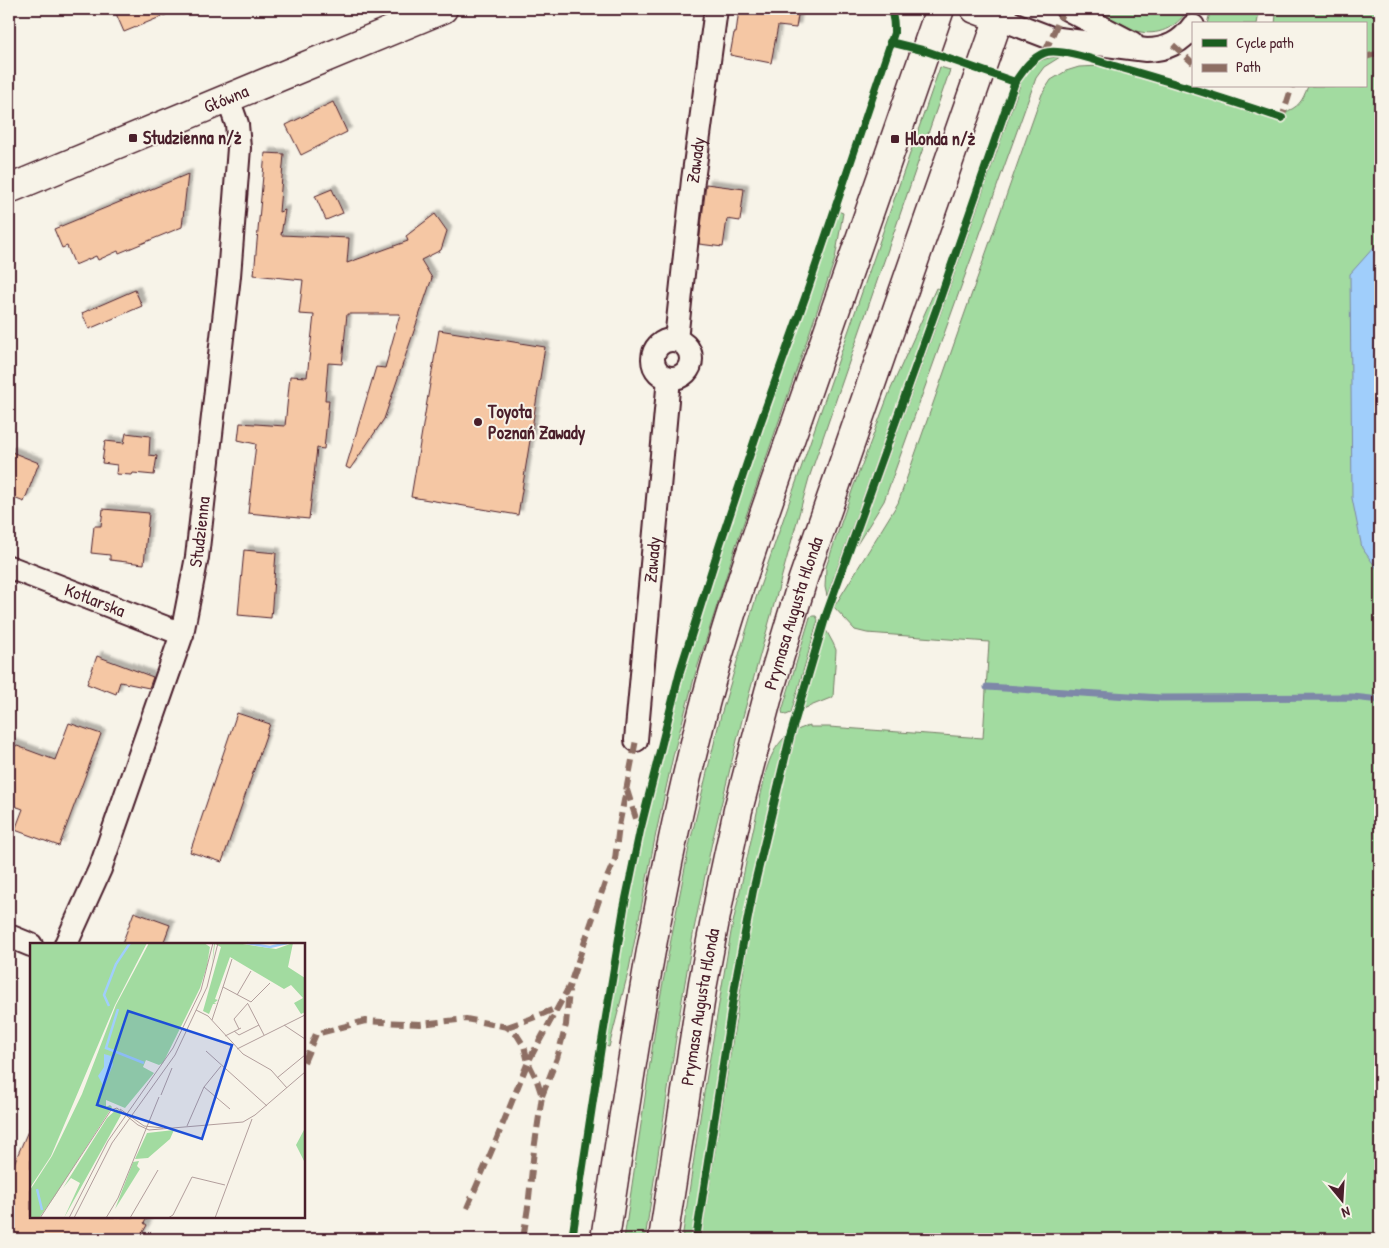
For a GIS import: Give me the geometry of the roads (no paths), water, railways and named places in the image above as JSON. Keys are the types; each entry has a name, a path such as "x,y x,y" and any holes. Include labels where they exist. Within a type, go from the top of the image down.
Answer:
{"main road":[{"name":"Główna","path":"9,189 443,9"},
{"path":"605,1239 657,913 674,831 712,677 779,471 940,9"},
{"name":"Prymasa Augusta Hlonda","path":"663,1239 703,984 721,889 738,810 769,692 803,579 992,12"}],"street":[{"name":"Zawady","path":"636,740 669,378 684,375 689,370 692,362 691,354 687,347 682,342 676,340 693,180 716,9"},
{"path":"1067,9 1146,50"},
{"path":"1194,22 1200,9"},
{"path":"992,12 1051,38 1146,50 1156,50 1173,45 1181,40 1192,26"},
{"name":"Studzienna","path":"66,943 100,869 182,634 197,557 230,276 239,148 237,124 228,99"},
{"name":"Kotlarska","path":"9,566 182,634"},
{"path":"9,936 30,945"}],"water":[{"path":"1375,246 1380,248 1380,573 1362,548 1352,498 1350,274"}],"waterway":[{"path":"987,687 1161,698 1353,697 1380,700"}],"place":[{"name":"Studzienna n/ż","path":"133,138"},
{"name":"Hlonda n/ż","path":"895,139"},
{"name":"Toyota Poznań Zawady","path":"478,422"}]}
